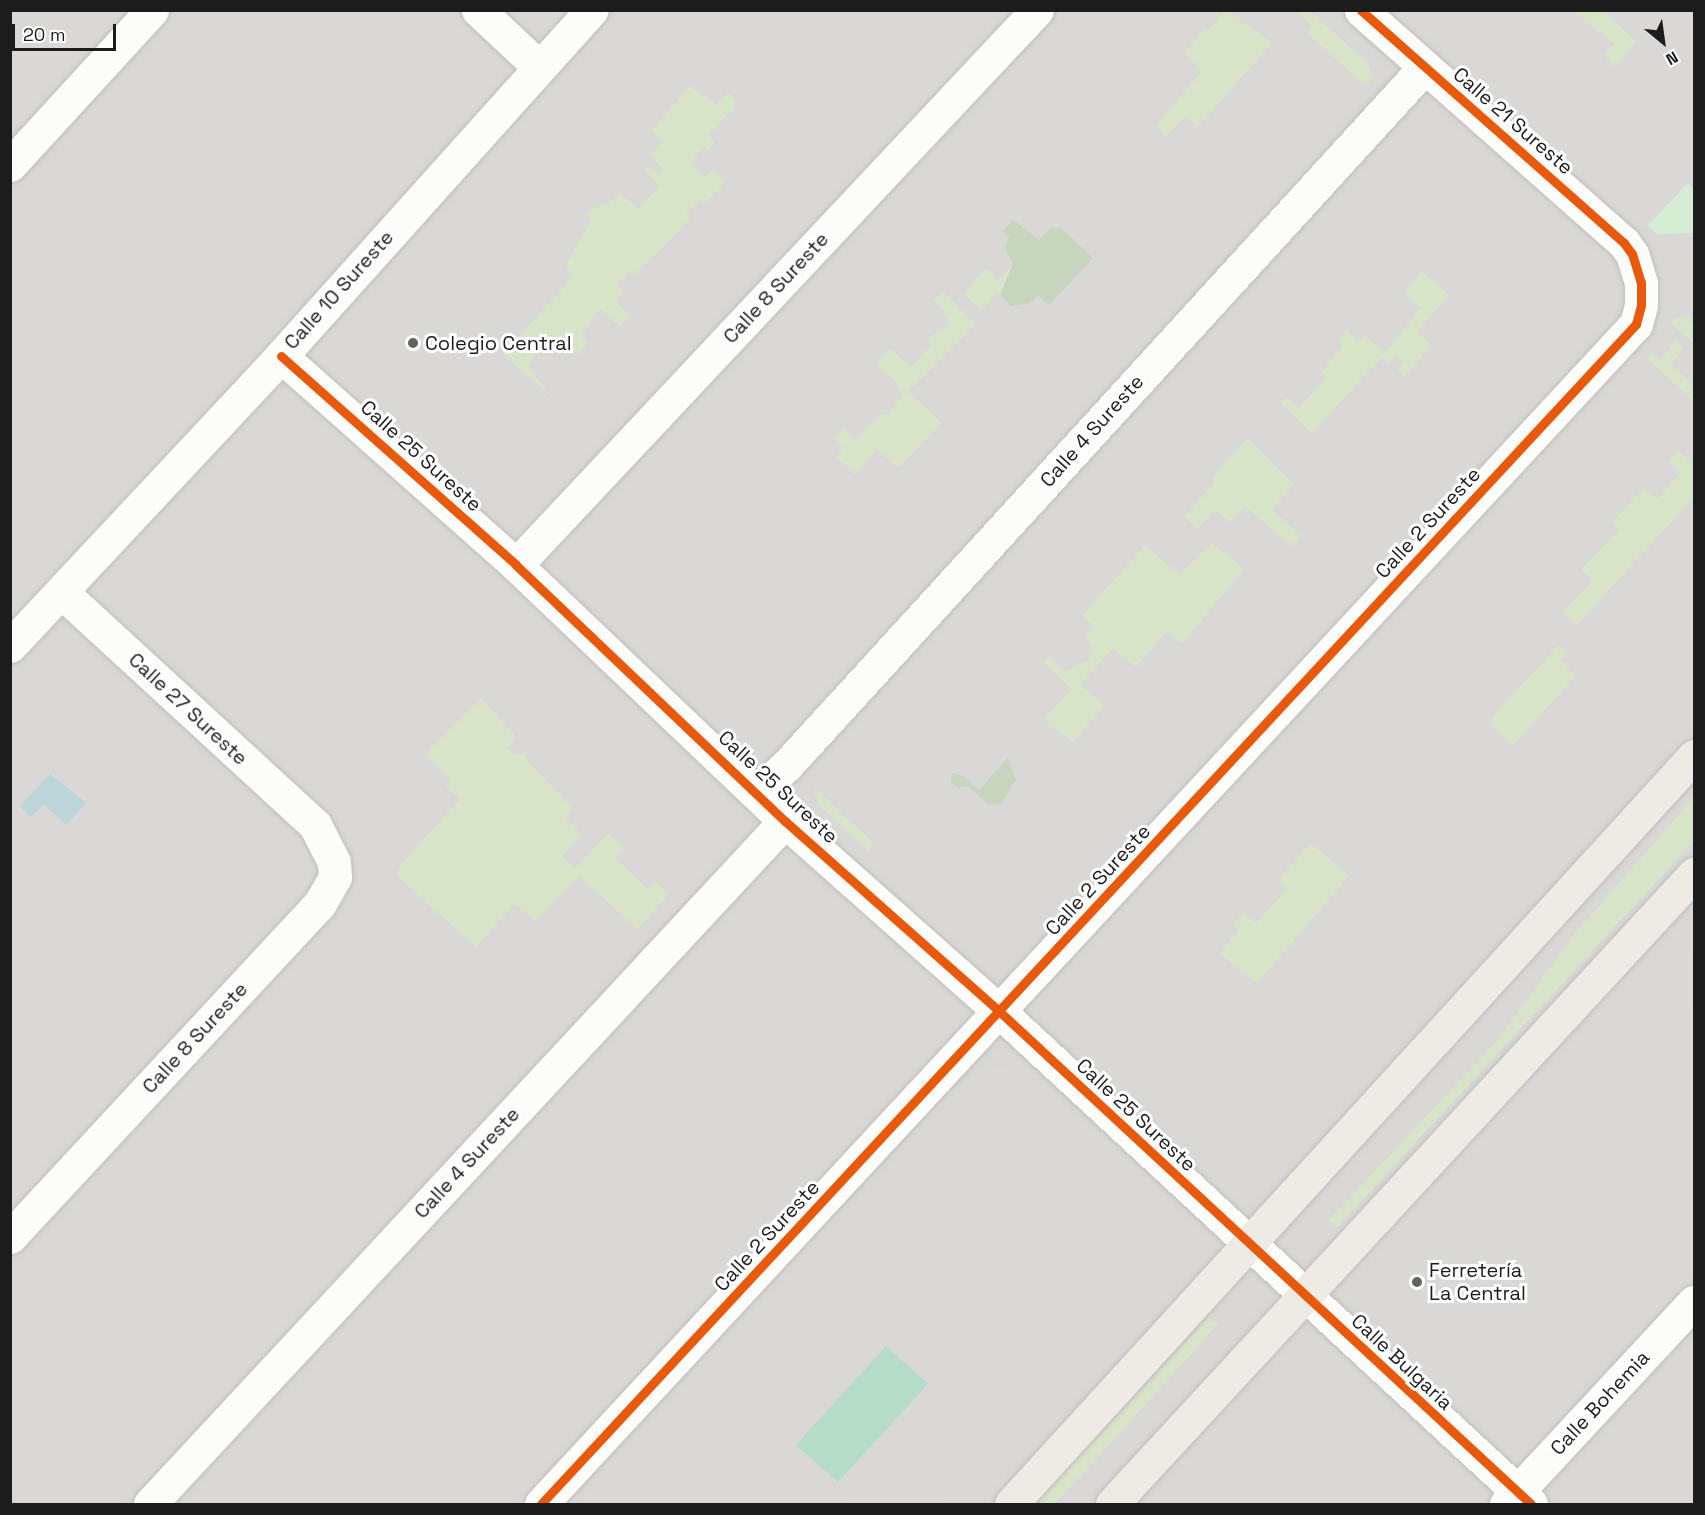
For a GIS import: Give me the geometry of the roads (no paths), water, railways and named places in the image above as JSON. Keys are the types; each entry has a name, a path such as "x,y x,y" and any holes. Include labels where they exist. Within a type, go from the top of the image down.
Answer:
{"main road":[{"path":"1011,1504 1695,756"},
{"path":"1112,1504 1695,874"}],"street":[{"path":"10,165 152,10"},
{"path":"478,10 538,66"},
{"name":"Calle 10 Sureste","path":"10,646 281,356 538,66 591,10"},
{"name":"Calle 8 Sureste","path":"516,565 1037,10"},
{"name":"Calle 21 Sureste","path":"1362,10 1424,68 1624,243 1635,262"},
{"name":"Calle 4 Sureste","path":"757,792 787,765 1424,68"},
{"name":"Calle 2 Sureste","path":"541,1504 1622,341 1636,324 1641,305 1641,283 1635,262"},
{"name":"Calle 25 Sureste","path":"281,356 516,565 785,821 1000,1012 1249,1245"},
{"name":"Calle 27 Sureste","path":"62,592 315,825"},
{"name":"Calle 4 Sureste","path":"150,1504 785,821"},
{"name":"Calle 8 Sureste","path":"10,1237 319,906 330,890 334,862 315,825"},
{"name":"Calle Bulgaria","path":"1249,1245 1518,1500"},
{"name":"Calle Bohemia","path":"1518,1500 1695,1302"}],"water":[{"path":"50,774 86,803 66,825 44,804 31,817 20,806"}],"place":[{"name":"Colegio Central","path":"413,343"},
{"name":"Ferretería La Central","path":"1417,1282"}]}
